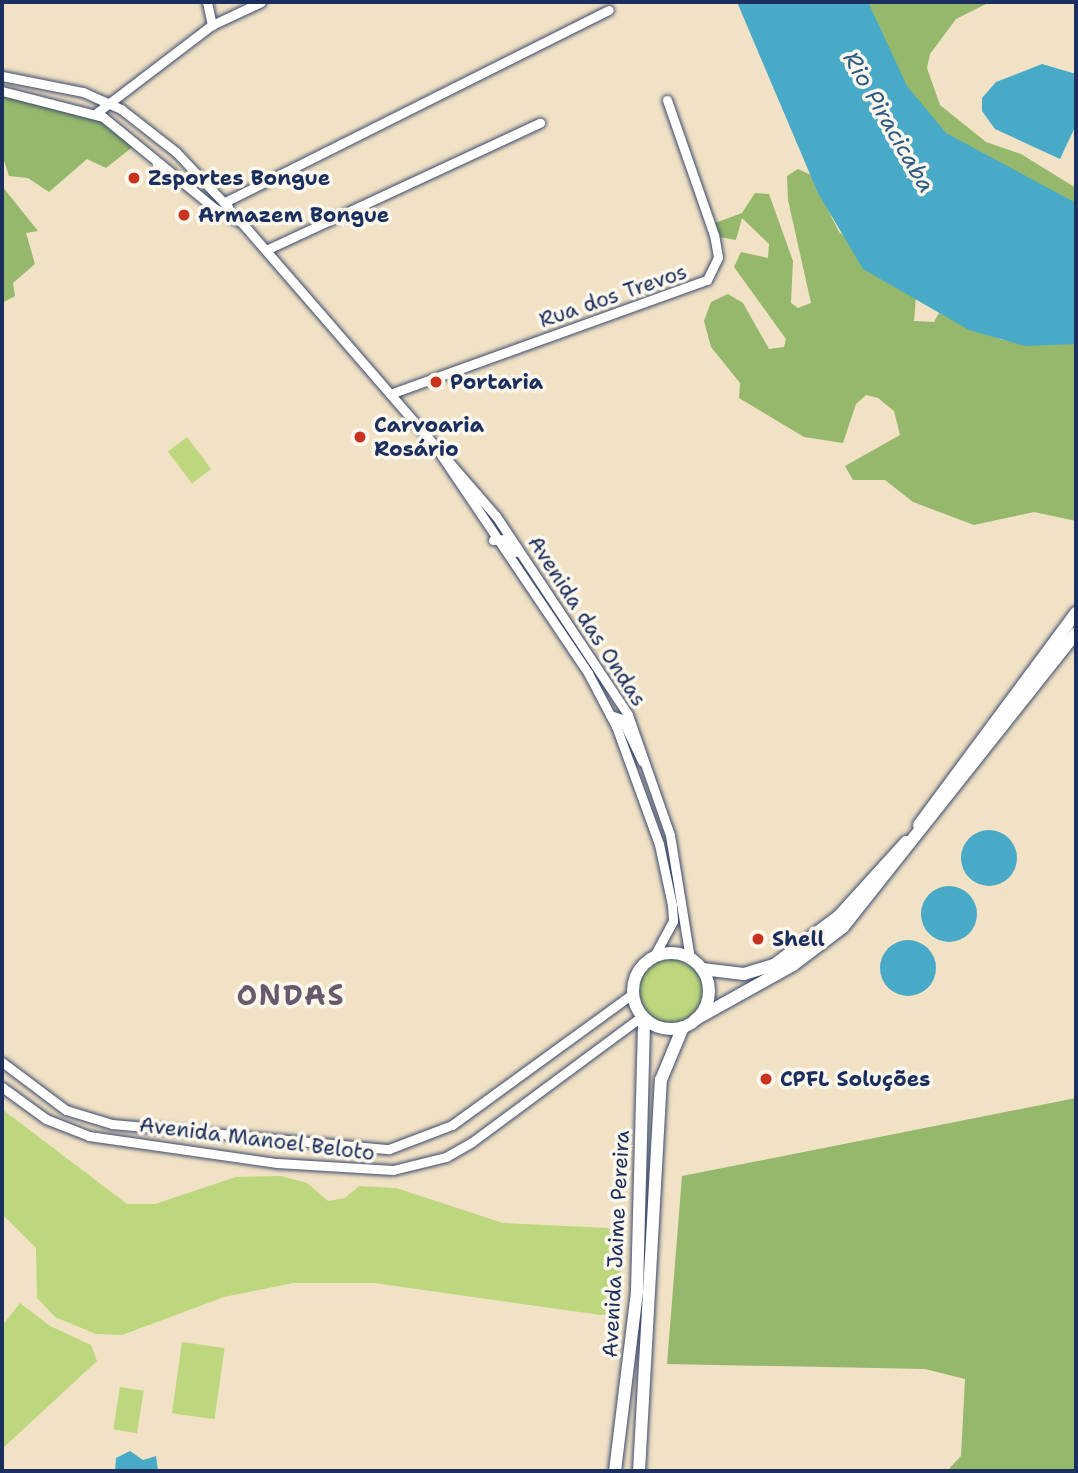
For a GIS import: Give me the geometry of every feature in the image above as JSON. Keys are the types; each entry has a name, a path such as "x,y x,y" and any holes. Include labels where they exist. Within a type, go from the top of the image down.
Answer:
{"main road":[{"path":"1076,613 901,848 839,916 774,965 744,974 702,969 690,959 672,953 653,958 634,979 632,994 643,1017 662,1028 683,1027 793,965 843,927 1076,633"},
{"path":"696,1020 708,1001 702,969"},
{"name":"Avenida Jaime Pereira","path":"615,1471 636,1291 643,1017"},
{"name":"Avenida Jaime Pereira","path":"639,1471 661,1080 683,1027"}],"street":[{"path":"207,2 212,24"},
{"path":"95,114 212,24 261,2"},
{"path":"225,202 609,10"},
{"name":"Avenida das Ondas","path":"2,76 111,104 185,162 225,202 234,217"},
{"name":"Avenida das Ondas","path":"2,91 95,114 234,217 268,249 496,516 619,698 653,777 690,959"},
{"name":"Rua dos Trevos","path":"390,394 707,280 718,257 714,235 667,100"},
{"path":"268,249 540,123"},
{"path":"172,172 185,162"},
{"path":"188,184 198,175"},
{"name":"Avenida das Ondas","path":"437,447 447,474 610,715 646,803 672,905 673,921 653,958"},
{"path":"447,474 496,516"},
{"path":"492,540 505,539 537,577"},
{"path":"610,715 622,719 653,777"},
{"name":"Avenida Manoel Beloto","path":"2,1062 66,1110 113,1124 389,1149 452,1125 632,994"},
{"name":"Avenida Manoel Beloto","path":"2,1087 46,1119 89,1136 277,1163 393,1170 446,1157 472,1142 643,1017"}],"green space":[{"path":"853,2 990,2 956,19 930,54 927,68 940,105 986,142 1021,154 1076,188 1076,207 940,152"},
{"path":"2,94 100,120 135,145 106,168 87,159 49,192 28,178 9,176 2,154"},
{"path":"798,169 811,175 839,232 916,297 914,321 934,322 939,313 1002,340 1076,342 1076,521 1034,512 974,525 913,502 885,480 853,480 845,466 900,435 894,411 878,398 866,395 856,404 843,443 804,437 739,398 740,383 711,347 704,321 711,302 728,294 743,303 769,349 784,347 786,339 734,267 741,252 768,258 769,244 742,218 736,240 719,237 715,223 742,213 755,193 769,194 793,261 791,303 798,308 811,303 788,200 787,176"},
{"path":"2,186 38,231 26,233 35,264 13,283 15,296 2,303"},
{"path":"187,437 211,469 192,483 168,451"},
{"path":"671,959 689,965 697,973 703,991 697,1009 689,1017 671,1023 653,1017 645,1009 639,991 645,973 653,965"},
{"path":"1076,1098 1076,1471 947,1471 961,1456 965,1379 925,1369 667,1364 682,1176"},
{"path":"2,1109 127,1204 155,1204 236,1177 281,1176 307,1183 328,1201 345,1198 359,1186 396,1188 503,1223 608,1228 622,1239 620,1290 609,1314 601,1315 374,1283 293,1283 224,1297 122,1335 96,1334 55,1317 37,1298 36,1248 2,1214"},
{"path":"20,1303 50,1326 91,1345 97,1361 2,1449 2,1326"},
{"path":"182,1342 225,1348 215,1419 172,1413"},
{"path":"120,1387 144,1391 137,1433 113,1429"}],"water":[{"name":"Rio Piracicaba","path":"737,2 868,2 907,86 946,133 1076,203 1076,344 1025,346 969,330 863,269 818,193"},
{"path":"1042,64 1076,74 1076,125 1060,159 995,129 982,111 982,98 996,82"},
{"path":"989,830 1000,832 1009,838 1015,847 1015,869 1009,878 1000,884 989,886 978,884 969,878 963,869 961,858 963,847 969,838 978,832"},
{"path":"949,886 960,888 969,894 975,903 975,925 969,934 960,940 949,942 938,940 929,934 923,925 921,914 923,903 929,894 938,888"},
{"path":"908,940 919,942 928,948 934,957 934,979 928,988 919,994 908,996 897,994 888,988 882,979 880,968 882,957 888,948 897,942"},
{"path":"130,1451 143,1460 156,1456 158,1471 115,1471 116,1458"}],"place":[{"name":"Zsportes Bongue","path":"134,178"},
{"name":"Armazem Bongue","path":"184,215"},
{"name":"Portaria","path":"436,382"},
{"name":"Carvoaria Rosário","path":"360,437"},
{"name":"Shell","path":"758,939"},
{"name":"CPFL Soluções","path":"766,1079"}],"district":[{"name":"ONDAS","path":"291,995"}]}
